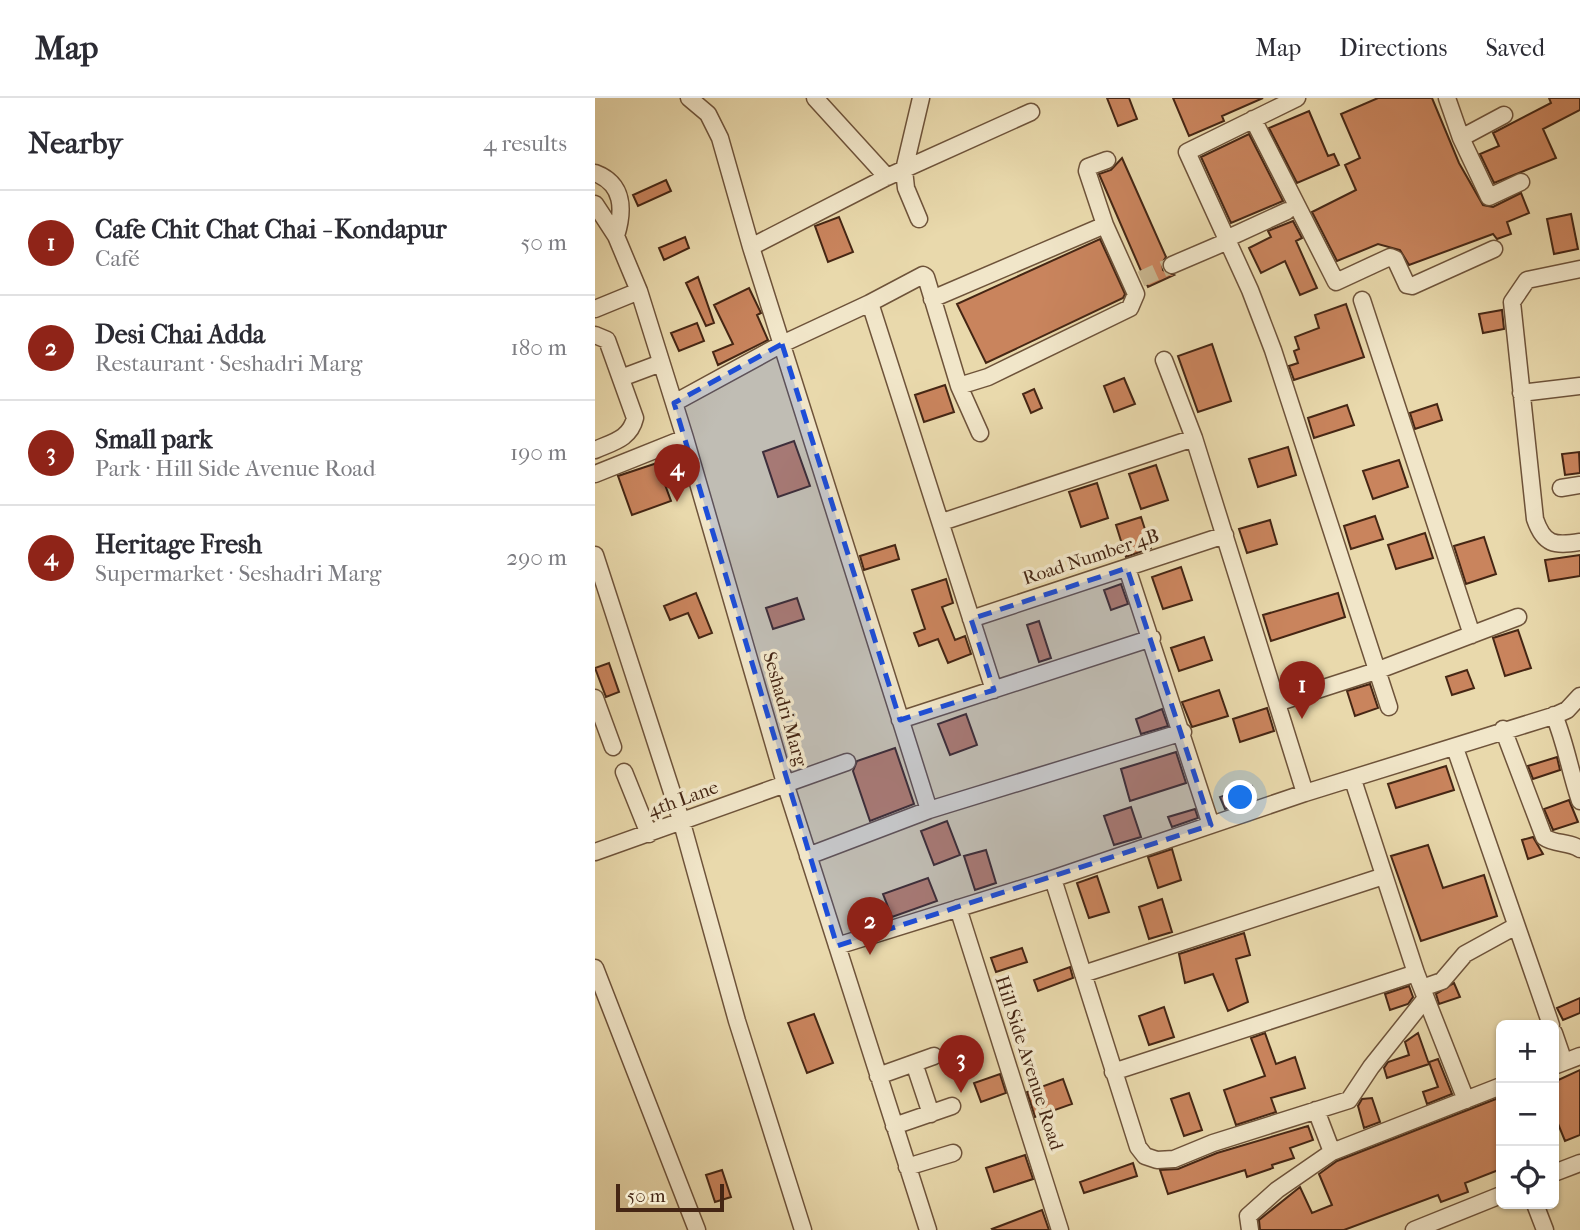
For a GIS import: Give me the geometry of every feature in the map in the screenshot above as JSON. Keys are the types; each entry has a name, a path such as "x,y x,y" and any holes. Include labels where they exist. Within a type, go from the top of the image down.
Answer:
{"street":[{"path":"689,98 708,114 720,138 751,247 929,810"},
{"path":"815,98 887,177"},
{"path":"919,219 904,170 921,98"},
{"path":"1297,98 1187,152 1273,350 1389,707"},
{"path":"1447,98 1461,138 1489,197 1521,182"},
{"path":"751,247 887,177 1031,112"},
{"path":"1461,138 1504,115"},
{"path":"1253,119 1336,282 1390,257 1395,259 1407,285 1412,286 1494,249"},
{"path":"959,386 988,377 1130,308 1136,294 1136,281 1105,225 1087,171 1088,167 1107,160"},
{"path":"595,173 611,181 619,193 622,217 616,236"},
{"name":"Seshadri Marg","path":"595,204 616,236 639,291 685,438 785,783 928,1230"},
{"path":"1172,265 1287,211"},
{"path":"932,299 1105,225"},
{"path":"1580,269 1527,280 1517,289 1511,302 1535,519 1540,535 1546,540 1562,545 1580,542"},
{"path":"674,403 782,344 923,275 959,386 980,433"},
{"path":"595,309 639,291"},
{"path":"1362,300 1472,635"},
{"path":"870,303 994,690"},
{"path":"595,335 607,340 635,418 633,429 624,438 595,450"},
{"path":"1164,360 1194,438 1305,793"},
{"path":"621,378 661,363"},
{"path":"1521,393 1580,386"},
{"path":"595,474 685,438"},
{"path":"942,522 1194,438"},
{"path":"1561,488 1580,485"},
{"name":"Road Number 4B","path":"971,619 1225,535"},
{"path":"595,555 600,590 682,822 737,1021 803,1230"},
{"path":"1127,568 1183,732 1211,825"},
{"path":"1277,703 1376,671 1518,617"},
{"path":"900,720 1152,638"},
{"path":"837,946 1053,879 1305,793 1554,715 1567,710 1580,696"},
{"path":"595,698 613,747"},
{"path":"1554,715 1567,746 1566,758 1580,801"},
{"path":"1503,729 1544,837 1555,842 1572,844 1580,849"},
{"path":"808,856 929,810 1183,732"},
{"path":"1567,746 1580,735"},
{"path":"1455,748 1549,1020"},
{"name":"4th Lane","path":"595,852 847,762"},
{"path":"624,772 649,834"},
{"path":"1353,780 1422,987 1466,1100"},
{"path":"1083,975 1384,876"},
{"path":"1053,879 1137,1147 1145,1156 1157,1160 1174,1159 1349,1100 1422,987"},
{"name":"Hill Side Avenue Road","path":"958,908 1060,1230"},
{"path":"1113,1072 1442,981 1465,954 1515,926"},
{"path":"595,968 697,1230"},
{"path":"878,1076 934,1056"},
{"path":"1559,1064 1580,1056"},
{"path":"914,1063 931,1114"},
{"path":"1249,1230 1248,1216 1277,1190 1332,1152 1496,1088"},
{"path":"894,1126 952,1106"},
{"path":"1316,1111 1332,1152"},
{"path":"907,1167 953,1153"},
{"path":"1559,1171 1580,1163"},
{"path":"1414,1230 1496,1197"},
{"path":"1537,1209 1545,1230"}],"highlighted area":[{"path":"782,344 900,720 994,690 971,619 1127,568 1211,825 837,946 674,403"}],"building":[{"path":"1107,98 1129,98 1137,119 1118,126"},
{"path":"1173,98 1263,98 1222,116 1224,121 1189,136"},
{"path":"1378,98 1432,98 1459,163 1483,205 1493,207 1521,193 1529,213 1507,222 1511,234 1497,239 1493,234 1409,265 1400,250 1378,244 1337,261 1312,212 1356,190 1345,165 1360,158 1341,114"},
{"path":"1549,98 1580,98 1580,110 1543,129 1556,158 1494,183 1480,154 1499,146 1493,133 1551,103"},
{"path":"1309,111 1328,156 1334,154 1339,165 1297,183 1269,128"},
{"path":"1249,134 1283,201 1231,223 1201,157"},
{"path":"1122,158 1166,257 1162,263 1163,270 1174,275 1148,287 1099,174 1111,170"},
{"path":"666,180 671,191 638,206 633,195"},
{"path":"1571,214 1578,249 1554,254 1547,219"},
{"path":"839,217 853,252 828,262 815,226"},
{"path":"1293,221 1302,238 1296,241 1317,288 1300,295 1285,261 1261,273 1249,248 1271,237 1268,231"},
{"path":"685,237 689,248 664,260 659,248"},
{"path":"1100,239 1125,294 1123,298 986,363 957,304"},
{"path":"698,277 714,323 706,326 686,283"},
{"path":"749,288 761,313 757,315 768,340 718,365 713,352 733,344 714,305"},
{"path":"1346,304 1364,357 1294,380 1289,366 1298,363 1294,351 1299,349 1295,337 1319,328 1315,315"},
{"path":"1502,310 1504,329 1483,333 1479,314"},
{"path":"697,323 704,341 679,351 671,333"},
{"path":"1212,344 1231,401 1198,412 1178,356"},
{"path":"1124,378 1135,404 1114,412 1104,386"},
{"path":"945,385 954,412 924,422 915,395"},
{"path":"1034,389 1042,408 1031,413 1023,394"},
{"path":"1437,404 1442,420 1415,429 1410,413"},
{"path":"1347,405 1354,425 1314,438 1308,418"},
{"path":"794,441 810,486 778,497 763,452"},
{"path":"1288,447 1296,475 1258,487 1249,459"},
{"path":"1579,452 1580,473 1565,475 1562,454"},
{"path":"1399,460 1408,487 1373,499 1363,471"},
{"path":"657,463 671,501 632,515 618,476"},
{"path":"1156,465 1168,500 1141,509 1129,474"},
{"path":"1097,483 1108,518 1081,527 1069,492"},
{"path":"1375,516 1383,539 1351,549 1344,526"},
{"path":"1141,517 1151,548 1126,557 1116,525"},
{"path":"1270,520 1277,544 1247,553 1239,529"},
{"path":"1425,533 1433,558 1396,569 1388,545"},
{"path":"1484,537 1496,574 1466,584 1454,546"},
{"path":"895,545 899,559 864,570 860,556"},
{"path":"1580,555 1580,576 1549,581 1545,560"},
{"path":"1181,567 1192,600 1163,609 1152,577"},
{"path":"946,579 953,603 942,607 955,640 965,636 971,654 948,663 938,639 919,646 914,633 925,629 912,590"},
{"path":"1121,584 1128,604 1111,610 1104,590"},
{"path":"696,593 712,633 699,638 688,613 670,620 664,606"},
{"path":"1338,593 1345,617 1271,641 1263,615"},
{"path":"797,598 804,619 773,629 766,608"},
{"path":"1039,621 1051,658 1039,662 1027,625"},
{"path":"1518,630 1531,668 1505,676 1493,638"},
{"path":"1204,637 1212,660 1179,671 1171,648"},
{"path":"609,663 619,692 606,697 595,668"},
{"path":"1467,670 1474,688 1452,695 1446,677"},
{"path":"1370,684 1378,708 1355,716 1347,691"},
{"path":"1219,690 1228,716 1192,727 1182,702"},
{"path":"1267,708 1274,731 1240,742 1233,719"},
{"path":"1162,709 1168,726 1141,734 1136,719"},
{"path":"966,714 977,745 950,755 938,724"},
{"path":"895,748 914,804 870,821 853,771 857,761"},
{"path":"1176,752 1186,783 1130,801 1121,769"},
{"path":"1557,757 1560,770 1533,779 1528,766"},
{"path":"1446,766 1454,790 1396,808 1388,784"},
{"path":"1252,786 1256,798 1225,809 1220,797"},
{"path":"1569,800 1578,822 1553,830 1544,809"},
{"path":"1131,807 1141,837 1114,845 1104,816"},
{"path":"1195,809 1198,818 1172,827 1168,817"},
{"path":"947,821 960,855 934,865 921,831"},
{"path":"1533,837 1543,854 1528,859 1522,840"},
{"path":"1428,845 1443,888 1484,875 1497,916 1421,941 1391,856"},
{"path":"1172,849 1181,880 1158,888 1148,857"},
{"path":"986,850 996,883 975,890 964,856"},
{"path":"1097,876 1109,912 1089,918 1077,883"},
{"path":"928,878 937,901 892,917 883,894"},
{"path":"1162,899 1172,932 1149,939 1139,907"},
{"path":"1244,933 1250,955 1236,959 1248,1002 1228,1011 1213,974 1185,983 1179,954"},
{"path":"1022,948 1027,962 996,972 991,958"},
{"path":"1070,967 1073,978 1038,991 1034,980"},
{"path":"1454,983 1460,997 1439,1004 1436,994"},
{"path":"1409,986 1413,997 1408,1004 1390,1010 1385,994"},
{"path":"1580,998 1580,1013 1563,1020 1557,1008"},
{"path":"1164,1007 1174,1037 1149,1045 1139,1016"},
{"path":"814,1014 833,1063 807,1073 788,1023"},
{"path":"1265,1033 1276,1064 1295,1057 1305,1088 1271,1098 1276,1112 1236,1125 1224,1090 1265,1076 1251,1038"},
{"path":"1418,1033 1429,1064 1387,1078 1384,1068 1388,1062 1409,1055 1405,1042"},
{"path":"1438,1059 1452,1094 1427,1104 1423,1092 1438,1087 1429,1062"},
{"path":"1580,1070 1580,1135 1565,1141 1559,1126 1559,1080"},
{"path":"1000,1074 1006,1093 981,1102 974,1083"},
{"path":"1063,1079 1072,1104 1035,1117 1027,1092"},
{"path":"1189,1093 1202,1130 1184,1136 1171,1099"},
{"path":"1372,1098 1380,1122 1364,1128 1358,1106 1362,1099"},
{"path":"1496,1099 1496,1171 1465,1183 1468,1192 1441,1202 1438,1195 1344,1230 1260,1230 1259,1220 1300,1187 1312,1213 1332,1205 1319,1174 1337,1161"},
{"path":"1308,1126 1313,1140 1290,1148 1294,1158 1247,1177 1245,1170 1168,1194 1160,1170 1178,1169 1217,1153"},
{"path":"1025,1155 1033,1179 994,1192 986,1168"},
{"path":"1133,1163 1137,1176 1084,1193 1080,1182"},
{"path":"722,1170 731,1197 715,1202 706,1175"},
{"path":"1042,1210 1049,1230 992,1229"}],"tunnel":[{"path":"1141,279 1172,265"}],"place":[{"name":"Heritage Fresh","path":"677,502"},
{"name":"Cafe Chit Chat Chai - Kondapur","path":"1302,719"},
{"name":"Desi Chai Adda","path":"870,955"},
{"name":"Small park","path":"961,1093"}]}
